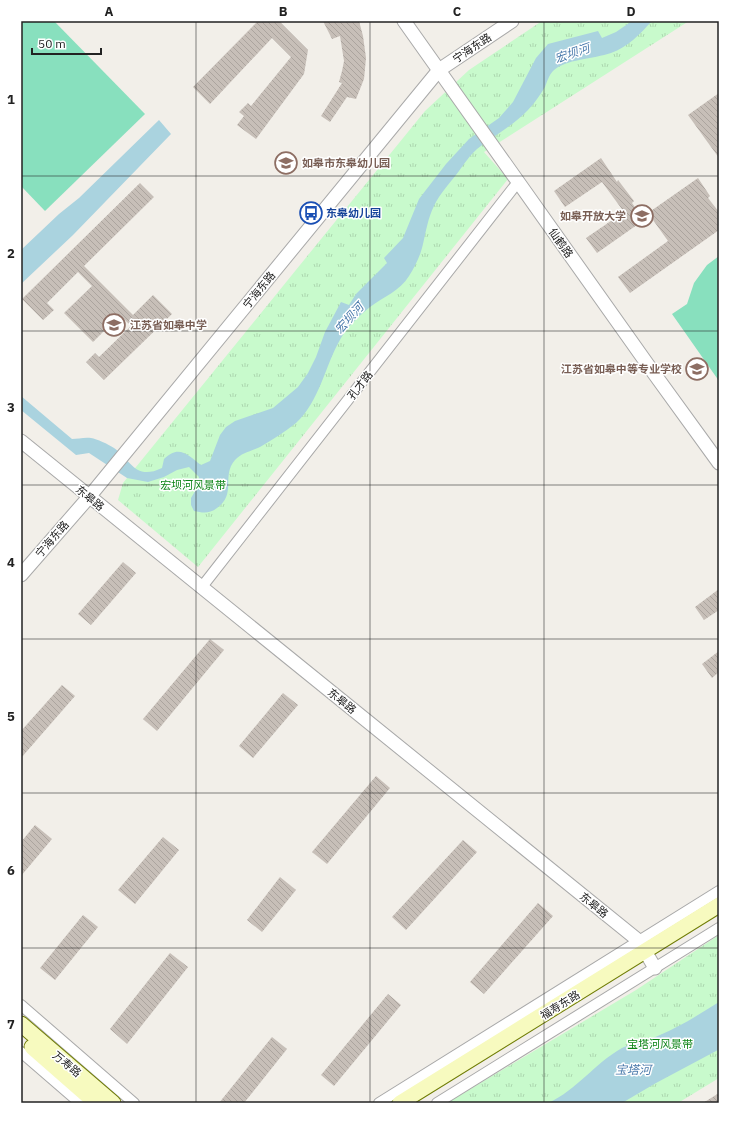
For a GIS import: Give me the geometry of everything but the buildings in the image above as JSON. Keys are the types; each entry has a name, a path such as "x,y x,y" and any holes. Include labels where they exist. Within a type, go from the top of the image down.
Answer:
{"main road":[{"name":"福寿东路","path":"419,1103 648,955 719,905"},
{"name":"福寿东路","path":"400,1103 648,955 719,916"},
{"name":"万寿路","path":"21,1024 113,1103"},
{"name":"万寿路","path":"21,1038 96,1103"}],"street":[{"name":"仙鹤路","path":"404,21 719,463"},
{"name":"宁海东路","path":"21,575 89,497 439,70 512,21"},
{"name":"孔才路","path":"201,588 518,182"},
{"name":"东皋路","path":"21,441 648,955"},
{"path":"437,1103 648,955 719,891"},
{"path":"379,1103 648,955 719,928"},
{"path":"21,1005 134,1103"},
{"path":"21,1052 80,1103"}],"green space":[{"path":"21,21 54,21 145,114 45,211 21,186"},
{"name":"宏坝河风景带","path":"542,21 689,21 484,152 508,179 198,567 118,500 123,483 425,111 469,70"},
{"path":"719,256 719,381 672,314 687,304 694,283 707,265"},
{"name":"宝塔河风景带","path":"719,935 719,1078 678,1103 447,1103 636,990"}],"water":[{"name":"宏坝河","path":"632,21 652,21 633,40 611,53 572,62 558,67 553,71 545,87 528,110 516,121 477,149 470,157 436,201 419,256 405,281 396,290 370,307 347,329 335,349 317,394 304,414 296,423 269,442 243,454 235,460 229,472 228,491 226,497 223,503 214,510 206,512 194,511 191,505 191,498 197,488 199,477 189,467 177,470 164,477 148,482 127,478 89,453 76,455 21,410 21,396 72,439 91,438 106,443 120,453 139,471 146,472 162,468 164,459 174,452 188,455 201,465 210,461 220,435 226,427 235,421 273,408 298,387 308,373 316,357 325,332 341,302 349,305 356,294 387,263 384,258 403,238 419,199 446,164 469,139 499,118 513,102 536,58 548,44 598,31 602,38 616,32"},
{"path":"159,120 171,134 73,235 21,284 21,250 59,214 79,198"},
{"name":"宝塔河","path":"719,1002 719,1049 716,1051 622,1103 548,1103 568,1091 603,1061 622,1048 668,1031 690,1020"}],"place":[{"name":"如皋市东皋幼儿园","path":"286,163"},
{"name":"东皋幼儿园","path":"311,213"},
{"name":"如皋开放大学","path":"642,216"},
{"name":"江苏省如皋中学","path":"114,325"},
{"name":"江苏省如皋中等专业学校","path":"697,369"}]}
